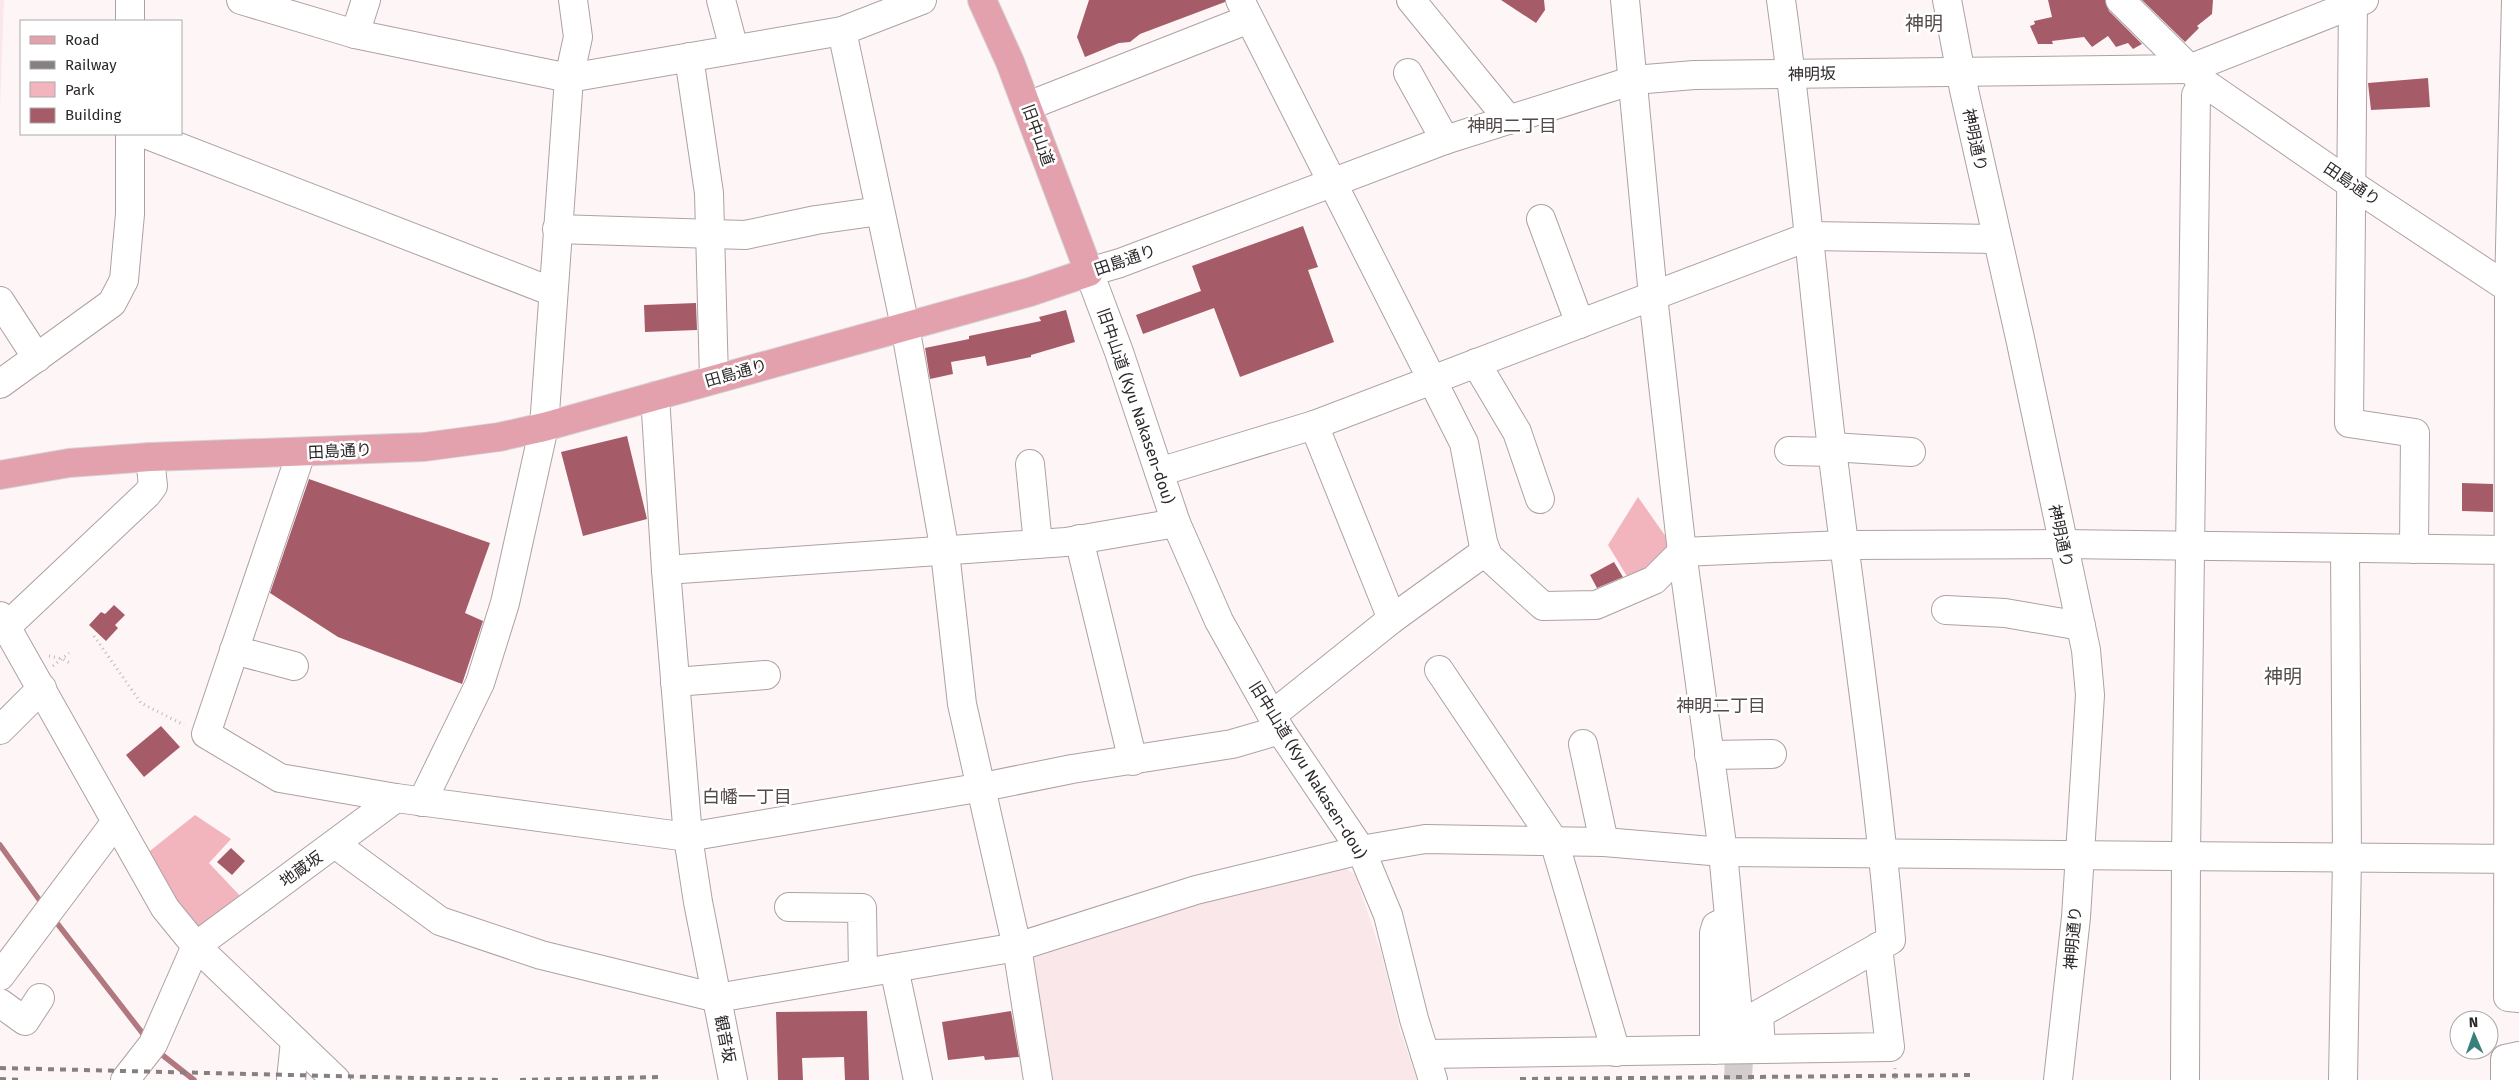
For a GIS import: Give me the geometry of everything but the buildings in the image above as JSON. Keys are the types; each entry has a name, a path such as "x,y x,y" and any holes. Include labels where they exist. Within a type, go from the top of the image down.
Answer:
{"main road":[{"name":"旧中山道","path":"982,0 996,28 1028,106 1089,272"},
{"name":"田島通り","path":"0,475 69,463 150,457 301,453 424,447 499,437 544,427 1030,292 1089,272"}],"street":[{"path":"130,0 130,20"},
{"path":"241,0 355,34 569,78 842,31 922,0"},
{"path":"355,34 366,0"},
{"path":"409,800 483,674 505,603 544,427 569,78 578,37 572,0"},
{"path":"721,0 734,49"},
{"path":"1410,0 1509,120"},
{"path":"1625,0 1653,296 1682,552 1723,852 1730,920 1750,1042"},
{"path":"1750,1042 1760,1014 1891,940 1884,854 1832,450 1810,236 1781,0"},
{"name":"神明通り","path":"1947,0 1996,238 2020,338 2062,544 2086,650 2090,695 2076,917 2058,1080"},
{"name":"田島通り","path":"2120,0 2196,75 2351,184 2516,293"},
{"path":"2516,0 2516,293 2508,550 2513,601 2514,859 2508,996 2519,998"},
{"path":"2185,1080 2189,546 2196,75 2356,1 2351,184 2350,423 2415,433 2414,549"},
{"path":"1028,106 1244,9 1434,380 1464,443 1488,556 1543,606 1596,605 1654,580 1682,552 1845,545 2062,544 2508,550"},
{"path":"842,31 905,326 945,552 962,704 1017,947 1038,1080"},
{"path":"689,57 708,192 714,379"},
{"name":"神明坂","path":"1445,140 1634,80 1694,75 1961,72 2196,75"},
{"path":"1408,73 1445,140"},
{"path":"0,384 112,303 124,280 130,214 130,135"},
{"path":"148,135 553,292"},
{"name":"田島通り","path":"1089,272 1120,263 1445,140"},
{"path":"558,229 710,236 744,235 816,220 880,210"},
{"path":"1541,220 1580,324"},
{"path":"1160,472 1314,424 1810,236 1996,238"},
{"name":"旧中山道 (Kyu Nakasen-dou)","path":"1089,272 1160,472 1176,523 1219,621 1276,722 1360,850 1388,915 1433,1080"},
{"path":"0,301 36,358"},
{"path":"1476,363 1517,432 1540,498"},
{"name":"観音坂","path":"655,396 658,417 666,570 688,837 698,902 733,1080"},
{"path":"1314,424 1392,619"},
{"path":"1789,451 1911,452"},
{"path":"301,453 206,734 280,778 409,800 688,837 982,787 1072,769 1133,761 1232,744 1276,722 1392,619 1486,551"},
{"path":"150,457 153,486 148,494 3,622 165,908 201,942 295,1041 336,1080"},
{"path":"1030,464 1038,544"},
{"path":"666,570 1038,544 1176,523"},
{"path":"1079,539 1133,761"},
{"path":"2343,1080 2347,858 2345,548"},
{"path":"1946,610 2005,613 2081,626"},
{"path":"234,650 294,666"},
{"path":"1439,670 1554,842 1616,1052"},
{"path":"675,682 766,675"},
{"path":"0,730 42,688"},
{"path":"1583,744 1604,842"},
{"path":"1709,756 1772,754"},
{"name":"地蔵坂","path":"201,942 336,844 409,800"},
{"path":"1,973 116,823"},
{"path":"336,844 440,921 541,955 717,998 1017,947 1196,890 1360,850 1425,838 1604,842 1723,852 2514,859"},
{"path":"789,907 862,908 863,973"},
{"path":"1714,1050 1714,933 1716,926 1730,920"},
{"path":"125,1080 153,1044 201,942"},
{"path":"1425,1054 1714,1050 1750,1042 1890,1047 1878,947"},
{"path":"894,968 918,1080"},
{"path":"0,1003 25,1021 40,998"},
{"path":"291,1080 295,1041"},
{"path":"2505,1080 2505,1059 2519,1056"}],"path":[{"path":"94,636 141,703 206,734"}],"shaded area":[{"path":"0,0 4,0 0,109"},
{"path":"1341,865 1355,875 1381,952 1400,1030 1417,1080 1041,1080 1027,960 1032,949 1176,906"}],"green space":[{"path":"1638,497 1671,544 1631,583 1608,545"},
{"path":"195,815 231,839 209,863 242,898 198,931 178,908 146,854"}],"waterway":[{"path":"0,845 43,905"},
{"path":"53,918 147,1039"},
{"path":"156,1050 194,1080"}],"tunnel":[{"path":"1738,1080 1740,1035"}],"railway":[{"path":"0,1068 500,1080"},
{"path":"1520,1079 1975,1075"},
{"path":"520,1080 659,1077"},
{"path":"0,1079 22,1080"}],"district":[{"name":"神明","path":"1924,23"},
{"name":"神明二丁目","path":"1512,126"},
{"name":"神明","path":"2283,676"},
{"name":"神明二丁目","path":"1721,706"},
{"name":"白幡一丁目","path":"747,797"}]}
